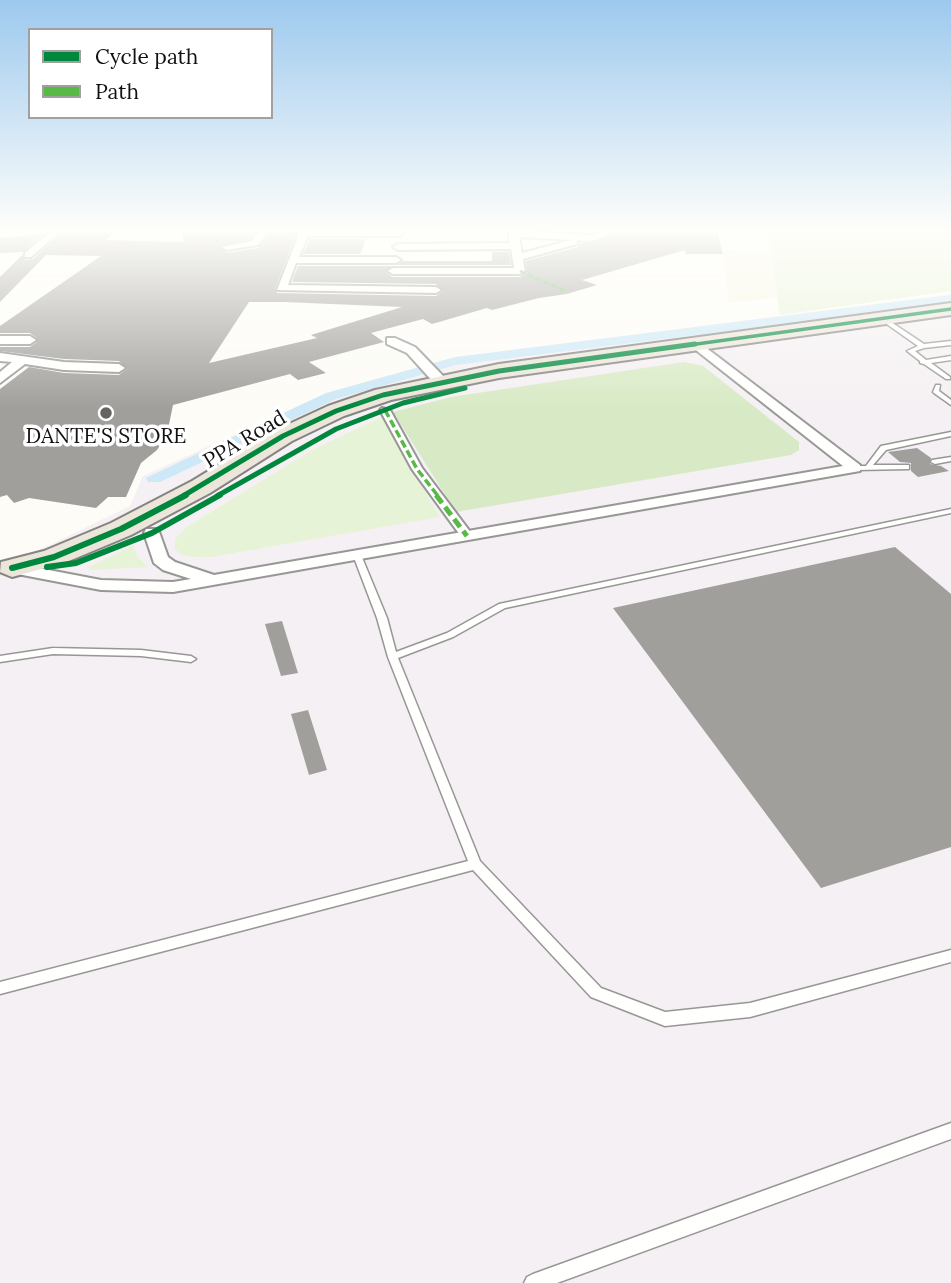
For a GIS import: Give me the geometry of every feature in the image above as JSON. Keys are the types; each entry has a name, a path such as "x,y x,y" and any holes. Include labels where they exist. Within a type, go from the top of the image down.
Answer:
{"highway":[{"path":"890,323 951,309"},
{"path":"429,378 472,387 702,349 890,323 951,319"},
{"name":"PPA Road","path":"6,567 76,563 152,533 300,447 385,410 429,378"},
{"name":"PPA Road","path":"6,567 54,557 121,529 189,494 283,436 336,411 429,378"}],"street":[{"path":"374,290 436,290"},
{"path":"0,340 30,340"},
{"path":"391,341 411,350 429,378"},
{"path":"702,349 862,467"},
{"path":"0,358 119,368"},
{"path":"0,379 21,361"},
{"path":"385,410 417,469 467,536"},
{"path":"6,567 80,582 173,587 862,467"},
{"path":"152,533 160,559 169,566 184,573 219,581"}],"lane":[{"path":"890,323 923,346"},
{"path":"951,343 923,346 910,351 922,362 950,378 939,385 936,392 951,403"},
{"path":"922,362 951,358"},
{"path":"862,467 884,448 951,435"},
{"path":"935,461 951,459"},
{"path":"862,467 906,467"},
{"path":"393,657 450,635 502,606 951,511"},
{"path":"357,555 382,618 393,657 475,864 596,993 665,1019 750,1010 951,956"},
{"path":"0,659 64,651 141,653 191,659"},
{"path":"0,988 475,864"},
{"path":"533,1283 951,1131"}],"shaded area":[{"path":"728,290 776,290 777,297 729,303"},
{"path":"951,294 951,1283 0,1283 0,569 130,506 143,476 325,394 451,358"}],"green space":[{"path":"776,290 951,290 951,291 780,315"},
{"path":"684,362 703,366 799,442 799,450 791,455 456,512 393,412 451,397"},
{"path":"382,417 440,517 211,557 182,555 175,549 175,539 187,527 312,450"},
{"path":"134,545 137,557 148,567 87,568"}],"building":[{"path":"0,290 12,290 0,302"},
{"path":"52,290 275,290 277,293 436,296 442,290 581,290 492,310 487,308 432,324 423,319 371,333 384,342 309,362 326,373 298,380 290,374 173,405 167,434 157,450 141,463 126,497 108,497 96,508 29,498 14,503 7,495 0,497 0,389 29,367 64,373 119,375 127,369 119,361 64,359 0,351 0,347 30,347 37,342 37,338 30,333 0,333 0,326","holes":["249,302 402,307 311,335 317,338 209,363"]},
{"path":"917,448 931,458 930,464 949,471 918,477 911,471 911,463 900,462 888,452"},
{"path":"895,547 951,594 951,847 821,888 613,608"},
{"path":"282,621 298,673 281,676 265,624"},
{"path":"308,710 327,770 309,775 291,714"}],"waterway":[{"path":"154,478 331,396 455,361 951,299"}],"marked path":[{"path":"385,410 417,469 467,536"}],"cycle path":[{"path":"12,568 54,557 121,529 201,487 283,436 336,411 383,395 440,381 499,371 951,309"},
{"path":"47,567 76,563 152,533 336,429 403,403 465,388"}],"place":[{"name":"DANTE'S STORE","path":"106,413"}]}
